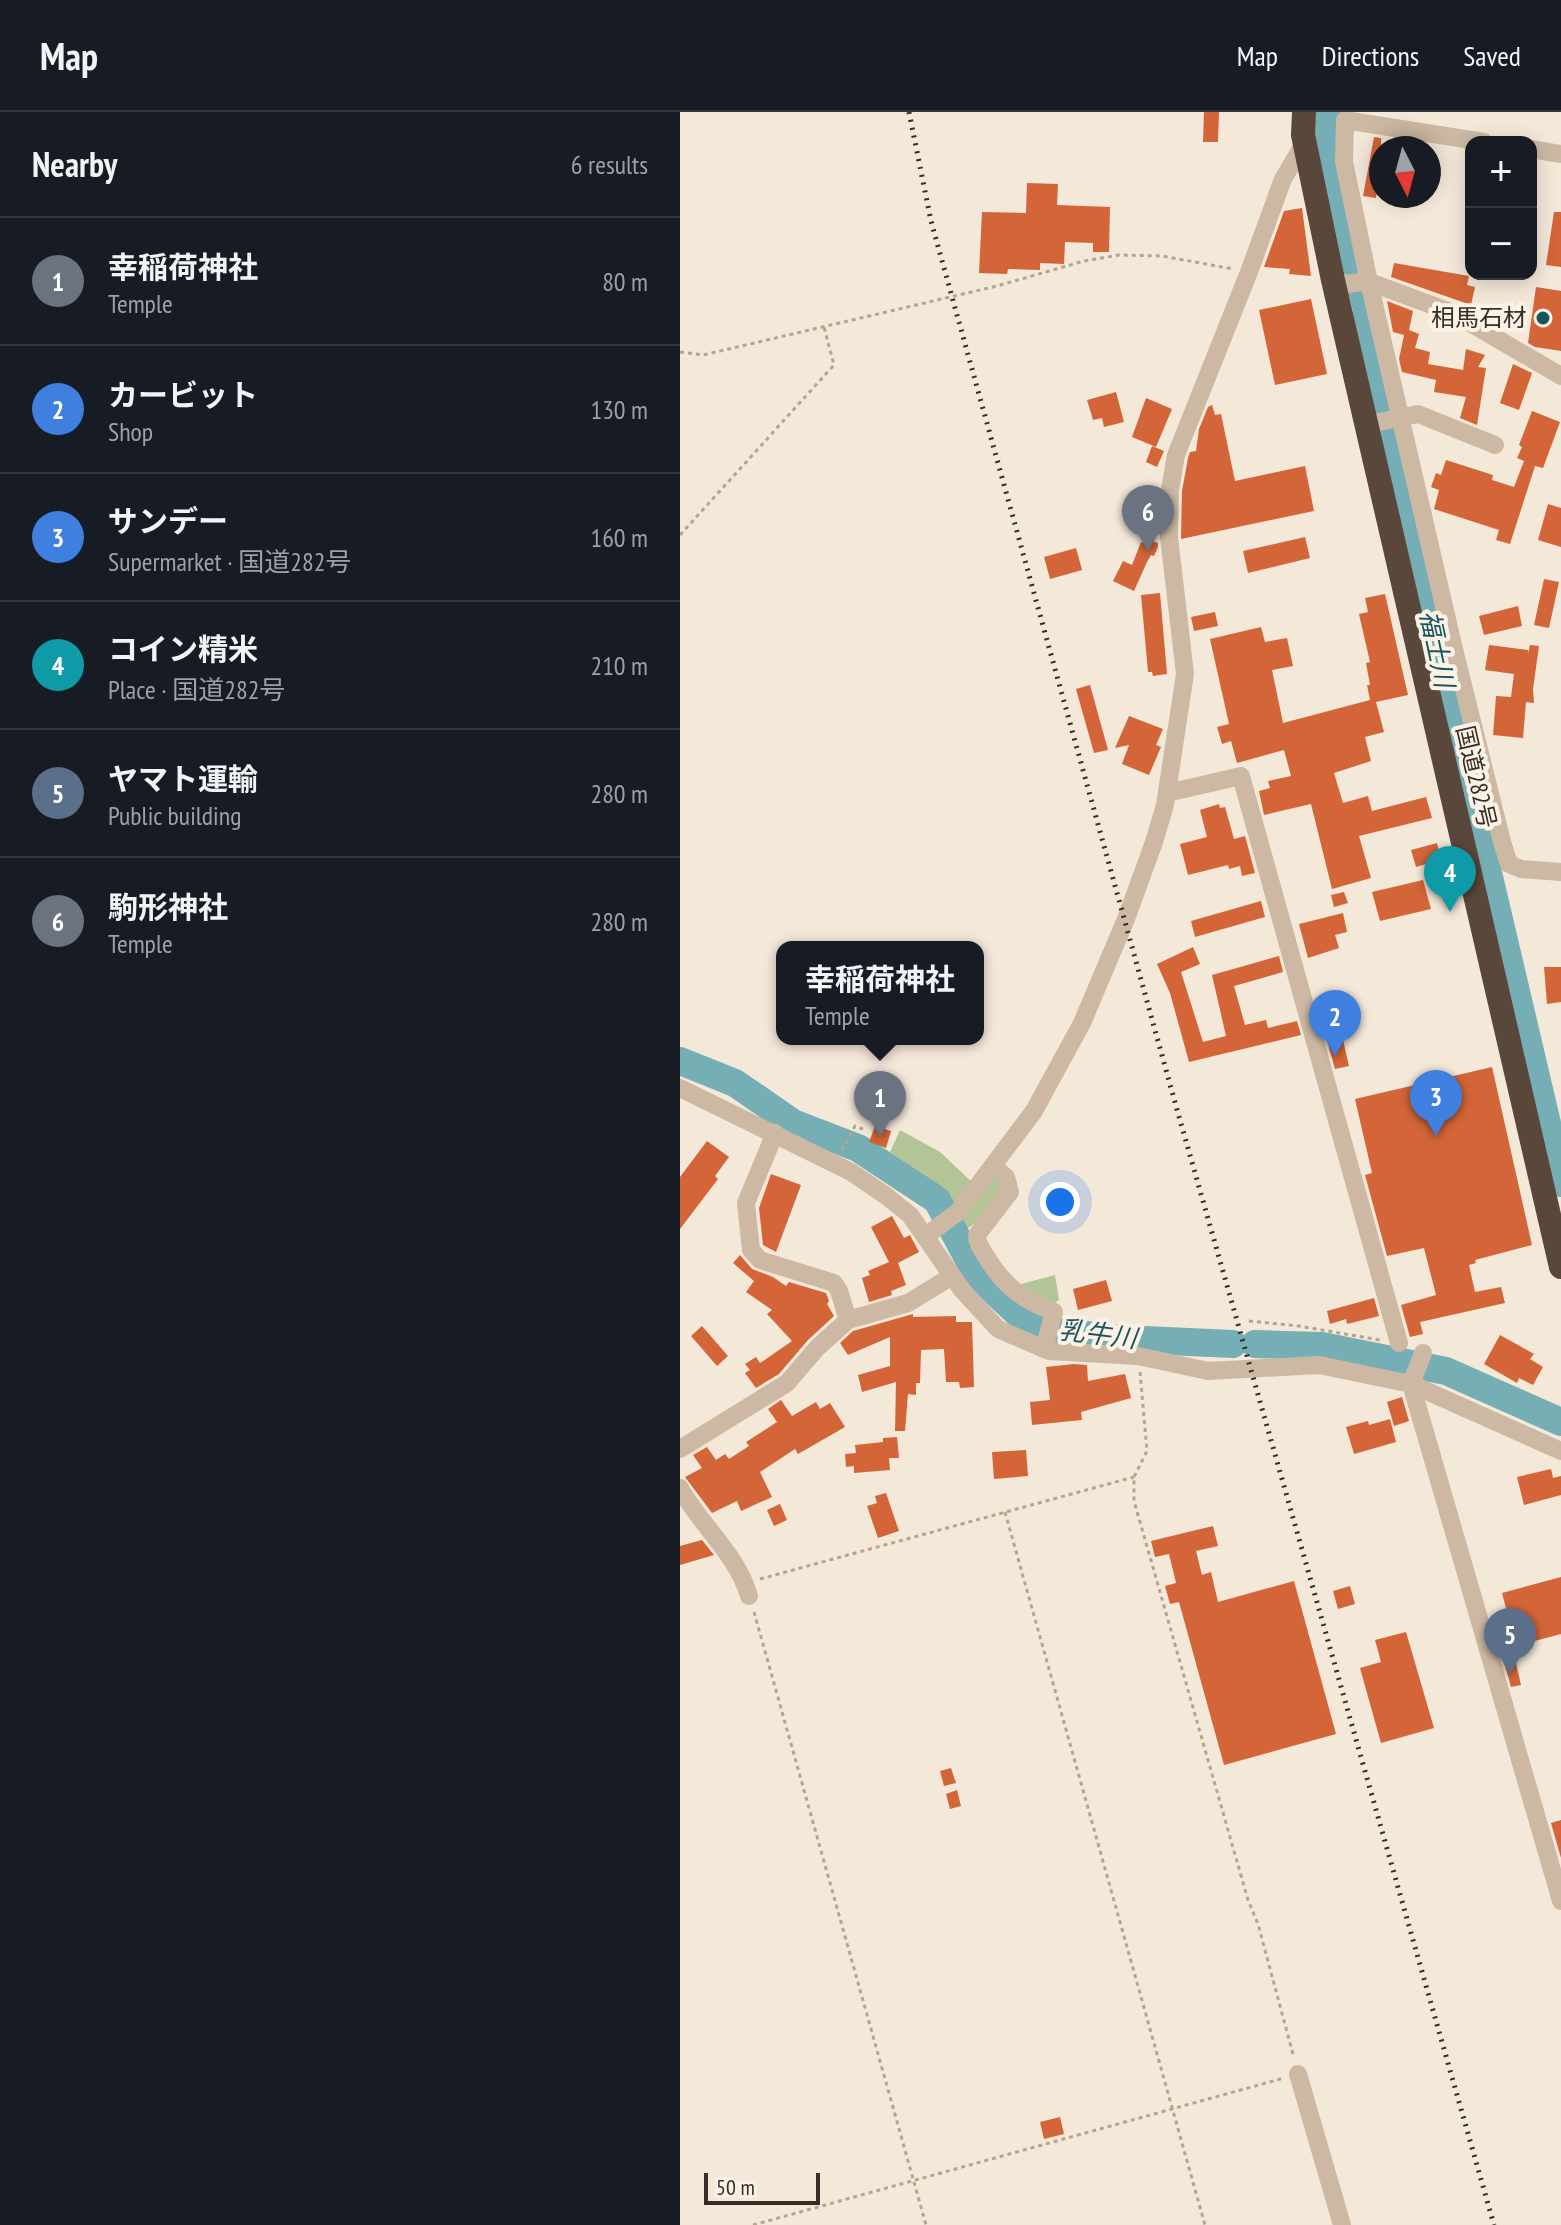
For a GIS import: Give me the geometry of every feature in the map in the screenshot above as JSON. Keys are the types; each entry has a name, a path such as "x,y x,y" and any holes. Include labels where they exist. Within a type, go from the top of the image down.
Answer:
{"highway":[{"name":"国道282号","path":"1304,112 1303,135 1340,282 1365,425 1561,1267"}],"street":[{"path":"1465,138 1346,116 1344,162 1368,282 1456,661 1509,864 1521,869 1561,872"},
{"path":"927,1235 958,1212 1034,1111 1082,1023 1126,919 1154,842 1167,793 1185,674 1169,537 1170,490 1176,455 1283,179 1305,142"},
{"path":"1537,150 1561,154"},
{"path":"1340,282 1368,282 1453,313 1561,376"},
{"path":"1365,425 1418,414 1495,445"},
{"path":"1424,670 1456,661"},
{"path":"1167,793 1241,776 1399,1343"},
{"path":"680,1088 775,1133 874,1187 910,1215 927,1235 952,1276 998,1329 1044,1348 1138,1356 1208,1371 1319,1365 1413,1381 1561,1451"},
{"path":"775,1133 746,1203 751,1250 760,1260 834,1283 848,1320"},
{"path":"993,1166 1006,1177 1010,1192 977,1235 977,1242 1012,1291 1054,1312 1044,1348"},
{"path":"680,1449 787,1383 817,1348 848,1320 908,1303 952,1276"},
{"path":"1423,1353 1413,1381 1561,1901"},
{"path":"680,1488 702,1523 740,1569 748,1589"},
{"path":"1298,2074 1342,2225"}],"path":[{"path":"680,352 703,355 1119,255 1162,256 1249,272"},
{"path":"680,535 834,365 824,327"},
{"path":"839,1155 855,1126 865,1130"},
{"path":"1249,1321 1399,1343"},
{"path":"753,2225 1298,2074 1258,1924 1248,1900 1134,1501 1134,1477 1147,1451 1138,1356"},
{"path":"926,2225 748,1589 1134,1477"},
{"path":"1005,1512 1205,2225"}],"green space":[{"path":"900,1130 940,1152 974,1184 955,1208 940,1186 890,1152"},
{"path":"995,1173 1006,1180 990,1212 967,1229 960,1217"},
{"path":"1055,1275 1059,1300 1048,1308 1021,1284"}],"building":[{"path":"1204,112 1219,112 1218,142 1203,142"},
{"path":"1369,164 1369,197 1363,196"},
{"path":"1027,183 1058,184 1057,205 1110,207 1109,252 1093,252 1093,243 1065,242 1064,264 1040,263 1040,270 1008,269 1007,274 979,273 982,212 1026,213"},
{"path":"1302,208 1311,276 1289,274 1290,269 1264,267 1284,211"},
{"path":"1554,212 1561,212 1561,267 1546,265"},
{"path":"1394,263 1465,275 1467,285 1475,287 1471,305 1391,277"},
{"name":"相馬石材","path":"1536,287 1561,291 1561,351 1528,343"},
{"path":"1311,299 1327,374 1275,385 1259,310"},
{"path":"1387,301 1413,311 1409,330 1419,334 1415,348 1430,352 1428,364 1463,370 1466,349 1485,355 1478,367 1486,368 1477,425 1460,418 1466,397 1434,392 1436,380 1402,372 1399,359 1404,335 1393,332"},
{"path":"1513,364 1532,373 1519,410 1500,403"},
{"path":"1116,392 1124,422 1104,427 1102,418 1093,420 1087,400"},
{"path":"1146,398 1172,409 1156,447 1132,437"},
{"path":"1212,405 1215,415 1221,414 1235,481 1305,466 1314,511 1181,539 1182,491 1188,458 1190,452 1196,451 1199,429 1208,407"},
{"path":"1532,411 1560,422 1543,468 1535,466 1510,544 1496,540 1499,530 1434,509 1439,490 1431,487 1436,473 1441,475 1446,460 1493,475 1492,480 1514,487 1524,461 1517,458 1522,447 1519,445"},
{"path":"1152,446 1164,451 1157,467 1146,462"},
{"path":"1548,504 1561,508 1561,547 1538,540"},
{"path":"1305,537 1310,558 1248,573 1243,551"},
{"path":"1146,539 1158,543 1158,547 1147,562 1134,591 1113,581 1123,561 1132,565 1141,542 1144,543"},
{"path":"1076,548 1082,570 1050,579 1044,557"},
{"path":"1544,579 1559,582 1549,628 1534,625"},
{"path":"1160,593 1167,674 1153,676 1152,672 1148,672 1141,595"},
{"path":"1385,594 1408,695 1376,702 1384,732 1365,737 1371,761 1334,773 1343,803 1368,796 1372,811 1426,797 1432,818 1359,836 1371,878 1332,889 1311,804 1264,815 1259,791 1270,788 1268,781 1291,776 1284,750 1237,763 1231,741 1222,744 1217,727 1229,724 1210,639 1261,627 1265,642 1287,638 1293,666 1272,670 1283,723 1370,700 1366,663 1370,662 1359,614 1368,612 1365,598"},
{"path":"1518,606 1522,626 1484,635 1479,616"},
{"path":"1215,612 1218,626 1194,631 1191,617"},
{"path":"1489,645 1528,650 1528,653 1530,645 1539,646 1534,703 1526,702 1523,738 1493,735 1496,696 1511,697 1514,674 1485,670"},
{"path":"1090,685 1108,750 1094,753 1076,689"},
{"path":"1129,716 1163,729 1156,745 1161,747 1149,775 1122,764 1129,745 1115,748"},
{"path":"1219,804 1220,808 1225,807 1234,839 1245,836 1255,873 1242,876 1240,866 1229,869 1228,865 1188,875 1180,844 1207,837 1200,810"},
{"path":"1437,843 1441,860 1416,867 1411,850"},
{"path":"1423,880 1431,909 1380,921 1372,892"},
{"path":"1344,892 1348,903 1334,907 1331,895"},
{"path":"1261,901 1265,917 1195,937 1191,921"},
{"path":"1343,913 1347,932 1335,935 1339,948 1308,958 1299,924"},
{"path":"1193,947 1200,964 1181,972 1203,1042 1226,1036 1212,975 1279,956 1283,972 1234,986 1245,1025 1266,1020 1268,1028 1297,1021 1301,1035 1189,1062 1170,993 1157,964"},
{"path":"1544,967 1561,967 1561,1002 1547,1004"},
{"path":"1343,1040 1349,1066 1335,1069 1328,1044"},
{"path":"1492,1067 1532,1245 1475,1260 1476,1263 1469,1265 1475,1292 1501,1287 1505,1303 1420,1322 1423,1334 1410,1337 1401,1305 1436,1295 1424,1248 1387,1256 1365,1175 1372,1173 1355,1099"},
{"path":"875,1126 891,1131 886,1148 869,1142"},
{"path":"707,1141 729,1157 715,1176 718,1179 680,1229 680,1177"},
{"path":"771,1174 801,1185 776,1252 763,1245 759,1208"},
{"path":"892,1216 904,1238 910,1235 919,1252 898,1263 906,1285 891,1291 892,1295 869,1302 862,1278 870,1275 868,1271 889,1262 871,1227"},
{"path":"740,1255 752,1269 786,1286 789,1282 826,1293 827,1304 834,1316 779,1374 756,1388 745,1373 750,1370 745,1364 756,1357 760,1363 792,1341 767,1314 772,1310 746,1292 754,1281 733,1263"},
{"path":"1106,1280 1112,1301 1078,1310 1073,1289"},
{"path":"1374,1298 1379,1316 1347,1324 1346,1319 1330,1324 1327,1311"},
{"path":"913,1314 913,1317 956,1316 956,1322 972,1322 974,1387 960,1388 959,1382 946,1382 944,1349 921,1350 920,1383 916,1383 916,1395 908,1394 905,1431 895,1431 896,1382 862,1392 858,1375 890,1366 890,1337 848,1355 840,1343 853,1331"},
{"path":"702,1326 728,1356 717,1366 691,1336"},
{"path":"1500,1335 1534,1354 1530,1359 1543,1367 1533,1385 1519,1378 1517,1383 1484,1364"},
{"path":"1087,1365 1088,1381 1125,1374 1131,1398 1081,1412 1082,1420 1032,1425 1030,1402 1050,1400 1046,1367"},
{"path":"1402,1397 1409,1421 1394,1426 1387,1402"},
{"path":"781,1400 792,1416 816,1402 820,1409 830,1403 845,1427 798,1454 795,1449 760,1472 772,1497 741,1511 737,1501 712,1513 685,1477 702,1468 693,1455 707,1447 716,1460 725,1454 729,1459 749,1446 746,1442 777,1422 768,1409"},
{"path":"1390,1419 1396,1442 1354,1454 1346,1427"},
{"path":"897,1437 899,1458 889,1458 890,1470 854,1473 854,1466 846,1467 845,1454 856,1453 855,1445"},
{"path":"1026,1450 1028,1476 994,1479 992,1452"},
{"path":"1551,1469 1553,1478 1561,1476 1561,1495 1524,1505 1517,1477"},
{"path":"886,1493 899,1531 878,1538 867,1506 877,1503 875,1496"},
{"path":"780,1504 787,1520 774,1526 767,1510"},
{"path":"1213,1526 1218,1546 1196,1551 1202,1575 1211,1572 1218,1602 1294,1581 1336,1734 1224,1765 1179,1602 1170,1604 1165,1586 1176,1583 1169,1554 1155,1557 1151,1541"},
{"path":"702,1540 714,1555 680,1565 680,1546"},
{"path":"1561,1577 1561,1634 1516,1646 1502,1593"},
{"path":"1350,1586 1355,1604 1338,1609 1333,1591"},
{"path":"1406,1632 1434,1728 1381,1743 1360,1668 1381,1662 1375,1640"},
{"path":"1515,1659 1521,1685 1511,1687 1504,1662"},
{"path":"951,1768 956,1783 944,1786 940,1771"},
{"path":"957,1790 961,1806 950,1809 946,1794"},
{"path":"1561,1820 1561,1858 1551,1823"},
{"path":"1060,2117 1064,2134 1044,2139 1040,2122"}],"waterway":[{"name":"福士川","path":"1330,112 1326,152 1366,306 1392,451 1438,660 1561,1183"},
{"name":"乳牛川","path":"680,1061 735,1083 793,1123 858,1148 937,1200 977,1275 1026,1321 1058,1332 1122,1339 1233,1344"},
{"name":"乳牛川","path":"1255,1344 1322,1346 1446,1371 1561,1422"}],"railway":[{"path":"909,112 931,221 1176,1106 1494,2225"}],"place":[{"name":"相馬石材","path":"1543,318"},
{"name":"駒形神社","path":"1148,551"},
{"name":"コイン精米","path":"1450,912"},
{"name":"カービット","path":"1335,1056"},
{"name":"サンデー","path":"1436,1136"},
{"name":"幸稲荷神社","path":"880,1137"},
{"name":"ヤマト運輸","path":"1510,1674"}]}
